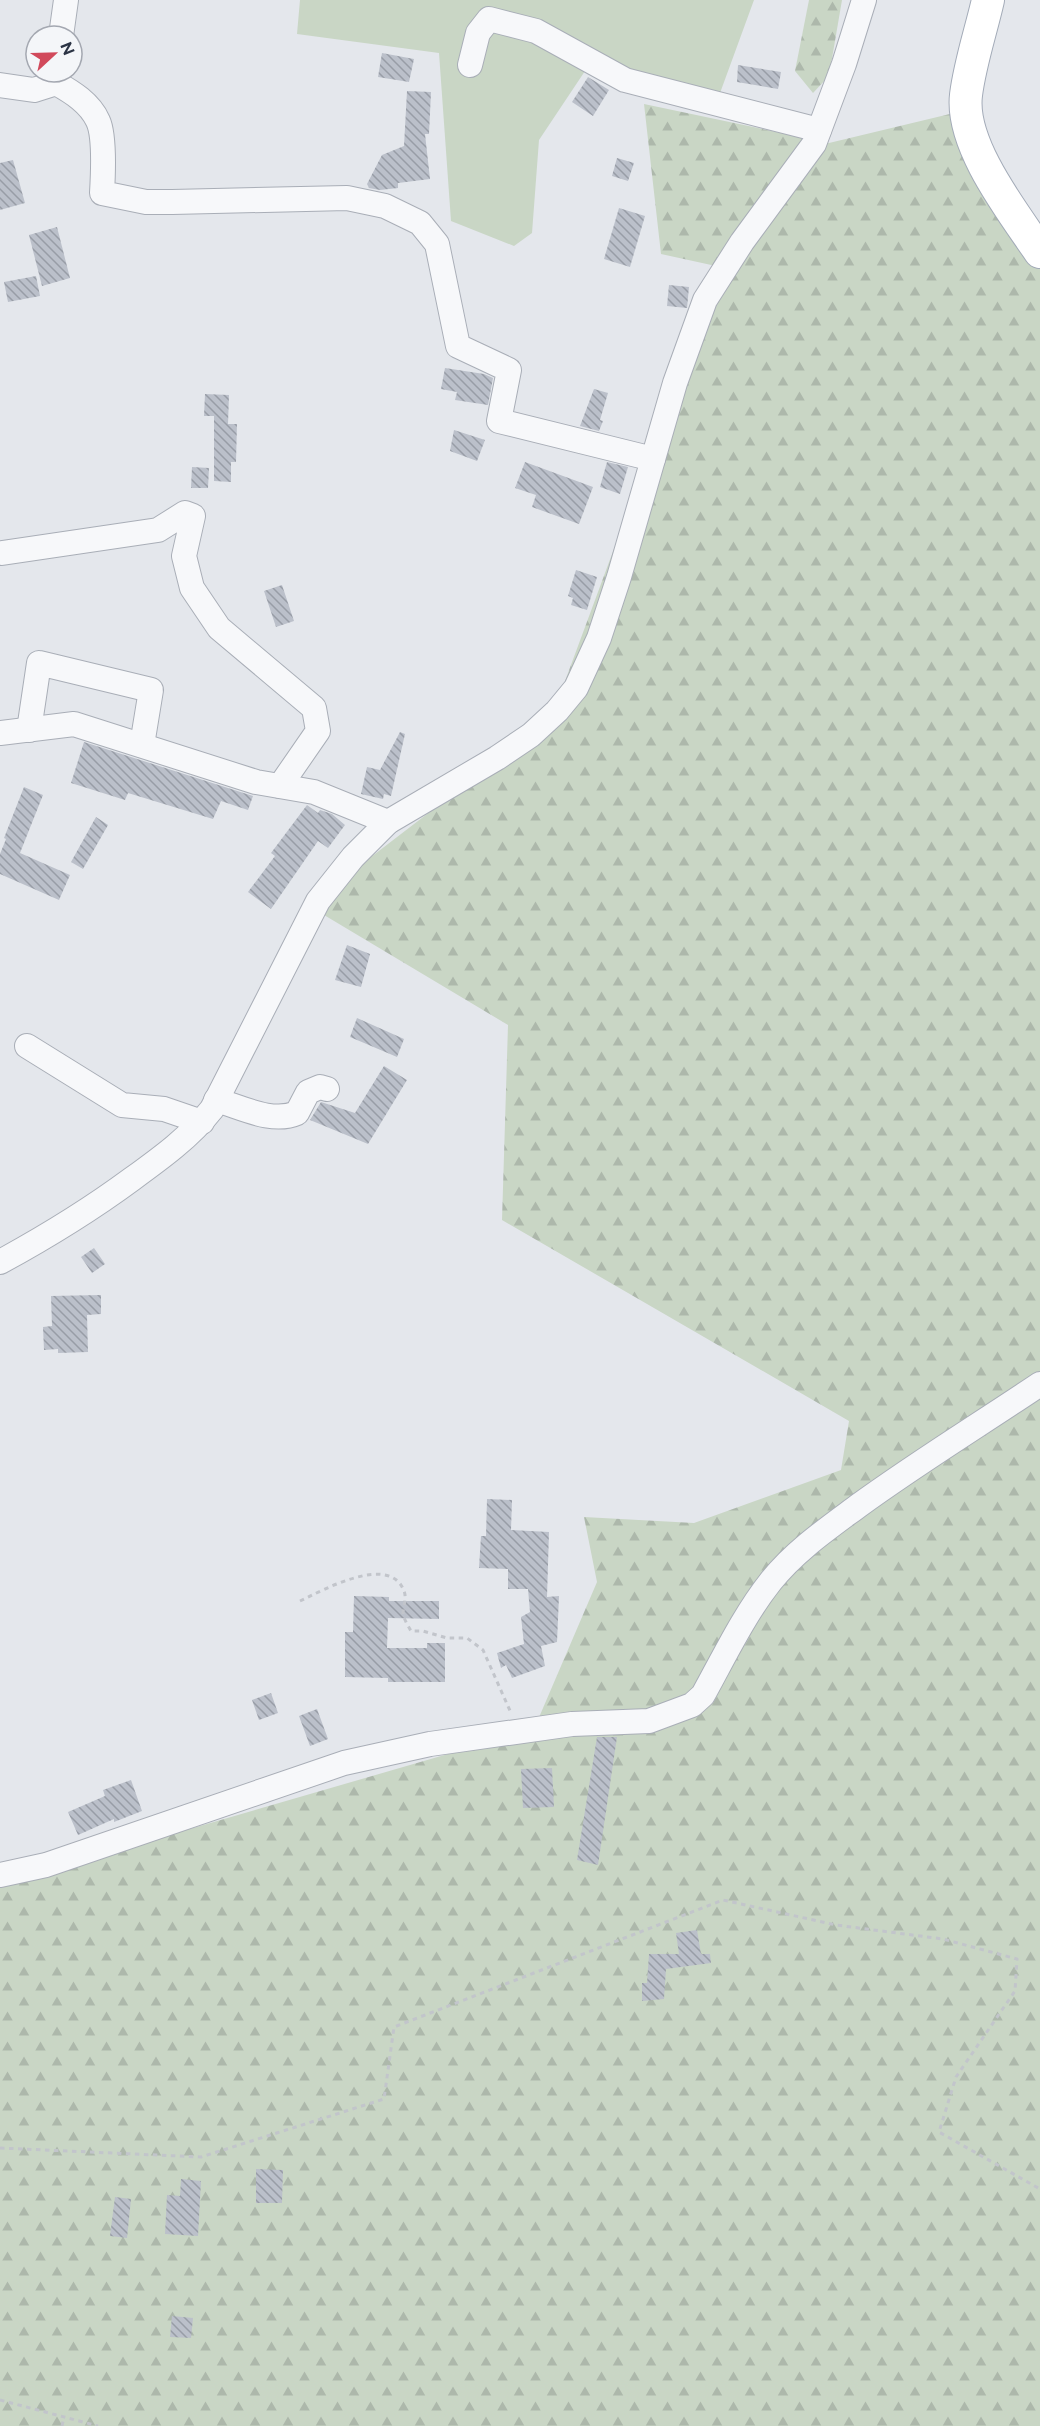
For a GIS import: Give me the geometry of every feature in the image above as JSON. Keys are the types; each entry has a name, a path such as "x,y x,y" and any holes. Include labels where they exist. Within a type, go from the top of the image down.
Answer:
{"main road":[{"path":"988,0 965,97 969,124 979,156 1040,252"}],"street":[{"path":"63,24 66,0"},
{"path":"0,1262 53,1233 109,1196 167,1154 201,1122 216,1100 318,901 353,857 388,822 497,758 531,735 557,711 576,688 599,638 675,383 705,300 742,242 814,144 844,64 864,0"},
{"path":"470,65 478,33 489,20 536,31 625,80 819,130"},
{"path":"0,85 33,90 44,84"},
{"path":"63,84 75,94 98,122 102,150 102,193 146,202 347,198 385,206 420,223 437,244 458,346 509,370 499,422 653,459"},
{"path":"2,553 158,530 185,513 193,516 184,556 192,588 219,628 314,708 318,731 280,786"},
{"path":"29,730 39,663 151,690 142,745"},
{"path":"0,733 74,724 256,782 314,792 388,822"},
{"path":"27,1046 122,1105 164,1109 201,1122"},
{"path":"216,1100 274,1117 286,1118 297,1113 308,1092 320,1087 327,1089"},
{"path":"0,1875 46,1865 344,1763 430,1744 519,1731 572,1724 649,1720 692,1705 703,1695 747,1617 771,1581 806,1545 912,1466 946,1447 1040,1384"}],"path":[{"path":"300,1600 348,1580 378,1573 400,1582 405,1593 403,1615 411,1631 423,1631 447,1638 467,1638 483,1650 519,1731"},
{"path":"0,2148 201,2157 384,2099 394,2027 723,1900 836,1925 943,1939 1017,1959 1015,1990 956,2077 939,2132 1040,2189"},
{"path":"0,2400 98,2426"},
{"path":"62,2426 64,2417"}],"green space":[{"path":"300,0 754,0 716,104 591,62 539,140 532,233 514,246 451,221 439,53 297,34"},
{"path":"809,0 842,0 829,76 813,93 795,71"},
{"path":"644,104 829,143 954,113 1040,239 1040,2426 0,2426 0,1884 534,1729 597,1582 584,1517 694,1523 841,1470 849,1421 502,1220 508,1025 314,909 371,857 551,719 679,373 725,268 661,254"}],"building":[{"path":"382,53 414,59 409,82 378,77"},
{"path":"738,65 781,72 778,89 737,82"},
{"path":"588,77 609,90 593,116 572,102"},
{"path":"407,91 431,92 429,134 425,134 430,179 398,183 398,188 380,190 369,188 367,184 382,155 404,146"},
{"path":"617,158 634,163 628,181 612,176"},
{"path":"13,160 25,203 0,210 0,163"},
{"path":"619,208 645,216 630,267 604,259"},
{"path":"57,227 70,278 42,286 29,235"},
{"path":"36,276 40,296 8,302 4,282"},
{"path":"669,285 689,287 687,308 667,306"},
{"path":"445,368 484,374 493,378 488,405 455,400 457,392 441,389"},
{"path":"594,389 608,393 599,431 580,426"},
{"path":"205,394 229,395 228,424 237,424 236,462 231,462 231,482 214,481 214,416 204,416"},
{"path":"454,430 485,440 477,461 450,451"},
{"path":"525,462 593,487 579,524 532,507 536,495 515,488"},
{"path":"607,462 628,467 620,494 600,487"},
{"path":"192,467 209,468 208,488 191,488"},
{"path":"576,570 597,577 587,610 571,605 573,598 568,596"},
{"path":"282,585 294,621 276,627 264,591"},
{"path":"400,732 405,734 391,796 384,794 383,799 361,794 367,767 380,770"},
{"path":"84,742 253,796 248,810 221,801 213,819 128,793 125,800 71,783"},
{"path":"24,787 43,795 20,853 70,875 59,900 0,874 0,854 6,839 4,838"},
{"path":"307,805 318,813 320,810 332,814 345,825 328,848 318,841 271,909 248,892 275,856 271,853"},
{"path":"96,817 108,825 83,869 71,862"},
{"path":"347,945 370,954 361,987 335,980"},
{"path":"357,1018 404,1039 397,1057 350,1037"},
{"path":"384,1066 407,1080 368,1144 310,1120 321,1102 355,1113"},
{"path":"94,1248 105,1264 92,1273 81,1257"},
{"path":"101,1295 101,1314 87,1315 88,1352 58,1353 58,1349 44,1350 43,1327 52,1326 51,1296"},
{"path":"487,1499 512,1500 511,1530 549,1532 547,1597 559,1596 557,1642 541,1646 545,1666 512,1678 506,1665 501,1668 497,1653 524,1644 521,1617 530,1612 528,1589 508,1589 508,1569 479,1568 481,1536 486,1536"},
{"path":"354,1596 389,1597 389,1601 439,1601 439,1619 388,1618 387,1648 427,1648 427,1643 445,1643 445,1682 388,1682 388,1678 345,1677 345,1632 353,1632"},
{"path":"271,1693 278,1713 259,1720 252,1700"},
{"path":"317,1709 328,1739 310,1746 299,1716"},
{"path":"597,1737 617,1737 598,1865 577,1860"},
{"path":"552,1768 554,1807 523,1808 521,1769"},
{"path":"131,1780 142,1811 114,1822 114,1819 78,1835 68,1812 105,1796 103,1790"},
{"path":"697,1930 701,1954 710,1954 711,1963 666,1969 664,1999 642,2001 642,1983 647,1983 649,1954 679,1954 676,1933"},
{"path":"256,2169 283,2170 282,2203 256,2203"},
{"path":"181,2179 201,2181 198,2236 165,2234 167,2195 180,2196"},
{"path":"115,2197 131,2199 127,2238 110,2236"},
{"path":"172,2316 193,2318 191,2338 170,2337"}]}
